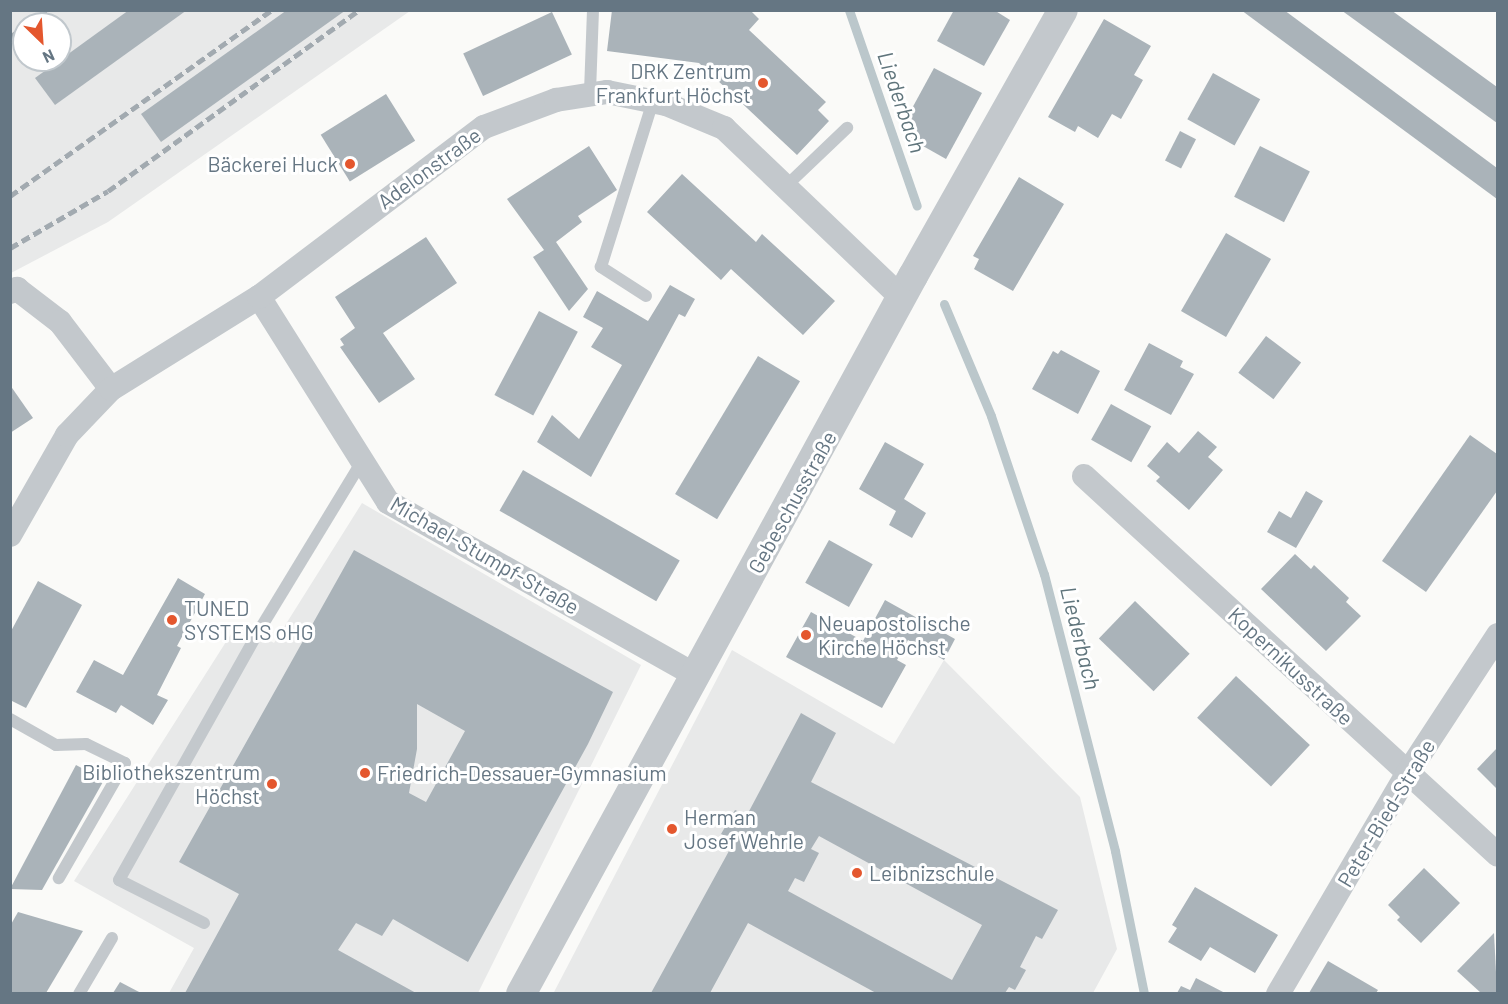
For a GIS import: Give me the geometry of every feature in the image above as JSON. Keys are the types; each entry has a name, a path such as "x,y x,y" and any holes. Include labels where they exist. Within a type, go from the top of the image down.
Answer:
{"street":[{"name":"Gebeschusstraße","path":"521,993 697,676 902,298 1063,10"},
{"name":"Adelonstraße","path":"10,535 67,435 111,389 259,297 484,127 556,100 590,92 653,101 724,128 902,298"},
{"path":"10,292 17,289 60,322 111,389"},
{"name":"Michael-Stumpf-Straße","path":"259,297 388,502 697,676"},
{"name":"Kopernikusstraße","path":"1084,476 1497,855"},
{"name":"Peter-Bied-Straße","path":"1278,993 1407,774 1497,635"}],"lane":[{"path":"590,92 593,10"},
{"path":"646,296 602,267 653,101"},
{"path":"785,187 846,128"},
{"path":"204,922 119,880 257,634 362,461"},
{"path":"10,719 56,745 86,744 125,764 58,878"},
{"path":"79,993 112,938"}],"shaded area":[{"path":"10,11 410,11 108,222 11,273"},
{"name":"Friedrich-Dessauer-Gymnasium","path":"362,503 641,665 478,993 169,993 194,948 74,881 238,623 274,643"},
{"name":"Leibnizschule","path":"732,650 894,744 944,660 1080,797 1117,949 1093,993 553,994"}],"building":[{"path":"129,10 187,10 55,105 35,78 43,72 72,72 72,51"},
{"path":"287,10 346,10 161,142 141,114"},
{"name":"DRK Zentrum Frankfurt Höchst","path":"612,10 750,10 759,19 749,30 826,102 818,110 829,121 797,155 699,63 607,51"},
{"path":"954,10 994,10 1010,20 984,66 937,41"},
{"path":"1241,10 1284,10 1497,168 1497,199"},
{"path":"1341,10 1391,10 1497,87 1497,123"},
{"path":"552,12 572,55 483,96 463,53"},
{"path":"1104,19 1151,46 1134,75 1143,80 1121,119 1112,114 1098,138 1078,126 1075,132 1048,117"},
{"path":"934,68 982,93 946,159 907,137 904,123"},
{"path":"1213,73 1260,99 1235,146 1187,119"},
{"path":"386,94 415,141 350,181 321,135"},
{"path":"1180,131 1196,139 1181,169 1165,160"},
{"path":"589,146 617,190 578,216 582,222 556,242 588,289 569,311 533,257 544,250 507,199"},
{"path":"1260,146 1310,171 1284,222 1234,197"},
{"path":"682,174 756,242 762,234 835,301 803,335 731,269 721,280 647,212"},
{"path":"1019,177 1064,204 1013,291 974,269 979,259 973,256"},
{"path":"1226,233 1271,259 1226,337 1181,311"},
{"path":"426,237 457,283 383,333 415,379 379,403 340,347 344,345 340,339 355,328 335,297"},
{"path":"670,285 695,299 685,317 679,314 591,477 537,442 552,415 579,439 622,365 591,347 603,328 583,317 597,291 648,321"},
{"path":"539,311 578,332 533,416 494,395"},
{"path":"1266,336 1301,362 1273,399 1238,373"},
{"path":"1149,343 1183,361 1180,367 1194,374 1171,415 1124,390"},
{"path":"1061,350 1100,371 1078,414 1032,389 1053,351 1058,354"},
{"path":"758,356 800,381 717,519 675,494"},
{"path":"10,385 33,418 10,433"},
{"path":"1111,404 1151,426 1131,462 1091,440"},
{"path":"1198,431 1217,447 1208,457 1223,470 1189,510 1156,481 1160,477 1147,466 1167,442 1179,453"},
{"path":"1470,435 1497,454 1497,491 1426,592 1382,561"},
{"path":"885,442 924,464 904,499 926,513 912,538 889,525 896,511 859,489"},
{"path":"523,470 680,560 656,601 500,511"},
{"path":"1306,491 1323,501 1296,548 1267,532 1279,511 1291,518"},
{"path":"829,540 873,564 849,607 805,583"},
{"name":"Friedrich-Dessauer-Gymnasium","path":"354,550 613,692 588,744 468,962 393,919 382,936 356,923 338,950 416,993 185,993 239,894 179,862","holes":["417,704 465,731 426,802 409,793 417,749"]},
{"path":"1295,554 1311,569 1314,565 1349,598 1346,602 1361,616 1326,651 1261,589"},
{"path":"178,578 205,594 177,646 181,648 157,695 168,700 153,725 121,705 116,713 76,692 94,660 123,675"},
{"path":"38,581 82,605 26,708 10,700 10,633"},
{"path":"885,600 955,639 944,660 908,640 897,660 906,665 882,708 786,657 811,612 863,641"},
{"path":"1135,601 1190,654 1154,691 1099,638"},
{"path":"1236,676 1310,745 1271,787 1197,718"},
{"path":"801,713 836,733 811,782 1058,910 1042,939 1036,936 1020,967 1026,970 1015,990 1009,987 1005,993 876,993 748,923 710,993 651,993 735,840 721,834 735,810 747,815","holes":["819,836 982,925 952,980 788,891 795,878 804,882 819,853 811,849"]},
{"path":"1497,748 1497,789 1477,769"},
{"path":"76,765 104,780 42,890 10,889"},
{"path":"1424,868 1460,903 1421,943 1397,920 1400,917 1388,905"},
{"path":"1195,887 1278,935 1255,973 1210,947 1201,961 1168,942 1177,928 1172,925"},
{"path":"18,912 83,931 46,993 10,993 10,926"},
{"path":"1494,933 1497,992 1481,993 1457,971"},
{"path":"1328,961 1378,990 1376,993 1309,993"},
{"path":"1196,978 1225,993 1177,993 1181,986 1190,990"},
{"path":"120,982 141,993 113,993"}],"waterway":[{"name":"Liederbach","path":"849,10 917,206"},
{"name":"Liederbach","path":"944,304 991,416 1044,574 1115,851 1144,994"}],"railway":[{"path":"10,196 272,10"},
{"path":"10,248 108,191 359,10"}],"place":[{"name":"DRK Zentrum Frankfurt Höchst","path":"763,83"},
{"name":"Bäckerei Huck","path":"350,164"},
{"name":"TUNED SYSTEMS oHG","path":"172,620"},
{"name":"Neuapostolische Kirche Höchst","path":"806,635"},
{"name":"Friedrich-Dessauer-Gymnasium","path":"365,773"},
{"name":"Bibliothekszentrum Höchst","path":"272,784"},
{"name":"Herman Josef Wehrle","path":"672,829"},
{"name":"Leibnizschule","path":"857,873"}]}
